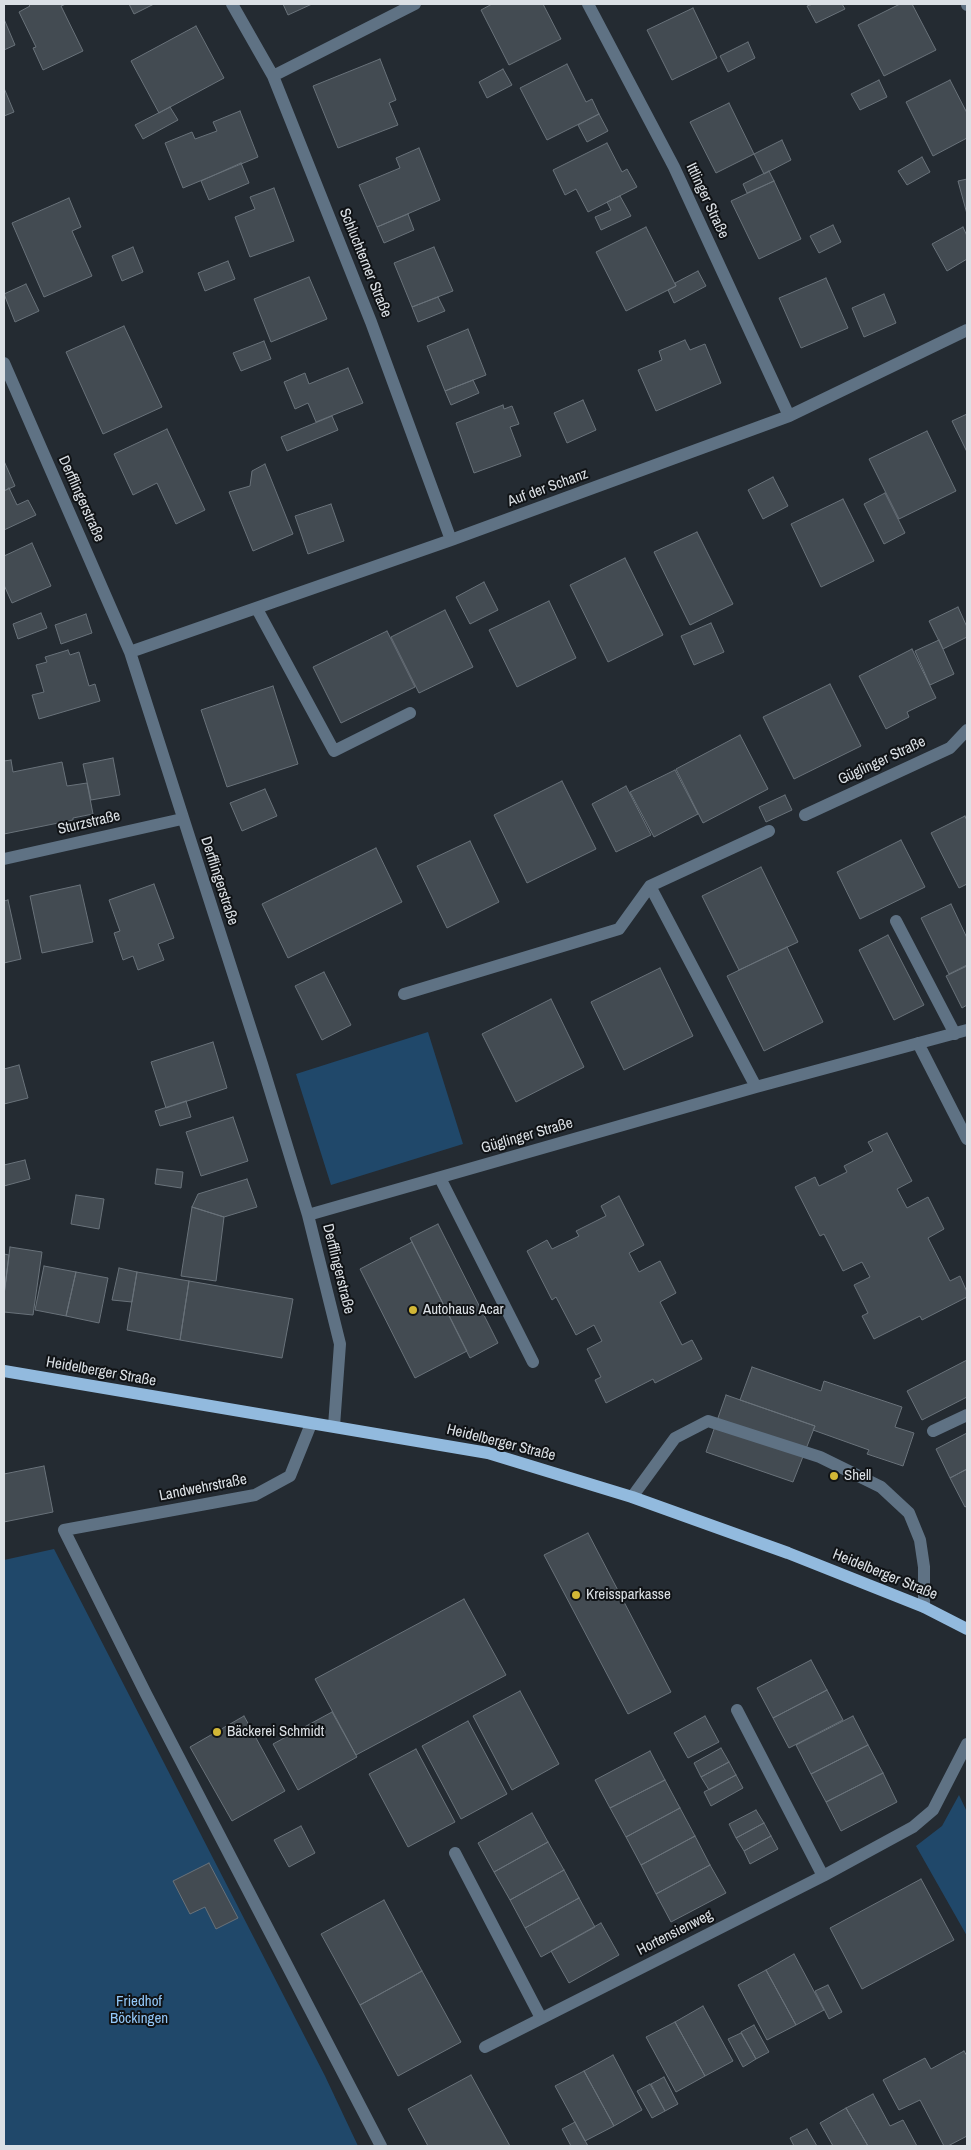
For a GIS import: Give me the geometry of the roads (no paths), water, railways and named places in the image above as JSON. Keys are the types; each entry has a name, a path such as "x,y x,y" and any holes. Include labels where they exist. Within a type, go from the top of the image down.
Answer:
{"main road":[{"name":"Heidelberger Straße","path":"4,1371 488,1453 632,1497 788,1553 924,1607 967,1629"}],"street":[{"name":"Schluchterner Straße","path":"232,4 273,76 371,322 452,540"},
{"path":"273,76 415,4"},
{"name":"Ittlinger Straße","path":"588,4 674,168 789,416"},
{"name":"Auf der Schanz","path":"130,652 452,540 789,416 967,330"},
{"name":"Derfflingerstraße","path":"4,363 130,652 262,1064 308,1215 340,1344 334,1426"},
{"path":"257,609 334,751 410,713"},
{"name":"Güglinger Straße","path":"805,814 950,748 967,730"},
{"name":"Sturzstraße","path":"4,859 182,819"},
{"path":"404,994 620,929 650,886 769,831"},
{"path":"650,886 756,1087"},
{"path":"896,921 961,1032"},
{"name":"Güglinger Straße","path":"308,1215 756,1087 961,1032"},
{"path":"918,1043 967,1139"},
{"path":"440,1178 533,1362"},
{"path":"933,1431 967,1414"},
{"path":"632,1497 675,1438 708,1421 820,1457 881,1487 909,1513 920,1540 923,1558 924,1607"},
{"name":"Landwehrstraße","path":"312,1424 290,1476 255,1495 64,1530 381,2146"},
{"path":"737,1710 823,1876"},
{"name":"Hortensienweg","path":"485,2047 823,1876 913,1827 934,1810 967,1744"},
{"path":"455,1853 541,2018"}],"place":[{"name":"Autohaus Acar","path":"413,1310"},
{"name":"Shell","path":"834,1476"},
{"name":"Kreissparkasse","path":"576,1595"},
{"name":"Bäckerei Schmidt","path":"217,1732"}],"park label":[{"name":"Friedhof Böckingen","path":"139,2010"}]}
